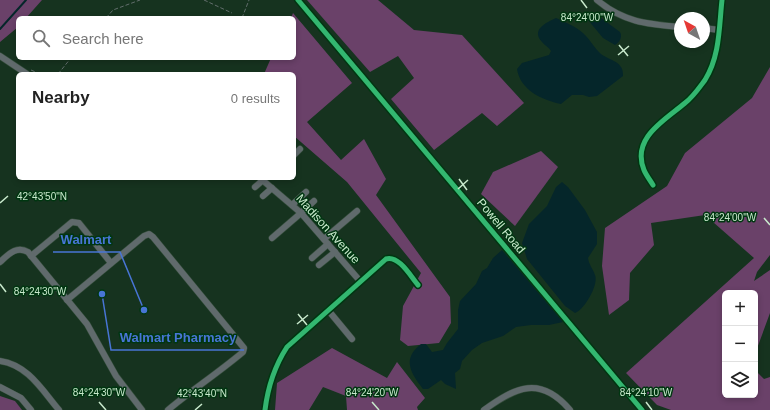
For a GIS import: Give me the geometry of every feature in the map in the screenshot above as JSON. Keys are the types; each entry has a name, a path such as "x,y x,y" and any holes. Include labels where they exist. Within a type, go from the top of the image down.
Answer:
{"street":[{"name":"Powell Road","path":"298,0 642,410"},
{"path":"597,0 612,12 638,23 674,26"},
{"path":"653,185 643,165 642,150 646,139 657,125 692,97 705,79 714,60 722,0"},
{"path":"710,29 719,30"},
{"path":"0,56 24,72"},
{"path":"296,153 300,149"},
{"path":"255,187 264,180"},
{"name":"Madison Avenue","path":"264,180 301,213 360,281"},
{"path":"263,196 272,188"},
{"path":"292,205 306,192"},
{"path":"272,238 314,201"},
{"path":"324,239 357,211"},
{"path":"31,256 72,222 76,221 111,263"},
{"path":"67,300 144,236 152,235 243,346 243,352 168,410"},
{"path":"312,258 328,244"},
{"path":"0,262 14,250 19,249 25,250 31,256 90,328 116,376 142,410"},
{"path":"318,265 335,252"},
{"name":"Madison Avenue","path":"265,410 269,388 278,360 292,341 386,259 391,258 397,260 418,285"},
{"path":"328,310 352,339"},
{"path":"0,361 24,370 59,410"},
{"path":"0,387 18,395 31,410"},
{"path":"484,410 511,392 529,388 542,390 553,394 570,410"}],"path":[{"path":"108,16 113,10 140,0"},
{"path":"204,0 232,13"},
{"path":"243,16 249,0"},
{"path":"60,72 69,60"}],"shaded area":[{"path":"0,0 42,0 28,16 16,16 16,29 0,42"},
{"path":"307,0 378,0 414,30 462,35 524,103 497,126 482,113 434,150 391,99 414,78 398,56 370,72"},
{"path":"296,17 352,83 307,122 341,160 364,139 386,179 376,195 450,297 451,323 439,343 408,346 400,340 403,306 421,273 347,182 296,138 296,72 265,72 270,60 296,60"},
{"path":"770,67 770,255 757,272 754,281 770,270 770,313 758,346 758,290 722,290 722,398 758,398 758,373 764,379 770,377 770,410 671,410 657,405 626,373 754,258 705,215 651,223 654,245 630,273 629,300 609,315 602,266 605,228 667,186 685,153 752,98"},
{"path":"541,151 558,167 515,226 481,194 493,172"},
{"path":"332,348 387,378 397,362 425,398 417,407 418,410 347,410 346,396 323,387 309,410 275,410 277,383"},
{"path":"0,396 15,401 22,410 0,410"}],"water":[{"path":"593,12 620,32 621,38 615,45 603,38 588,20 588,16"},
{"path":"556,18 573,26 583,33 601,54 619,64 623,71 623,76 597,96 589,97 583,95 572,95 561,104 540,97 527,88 522,83 517,69 522,63 549,55 551,51 542,42 538,34 541,27"},
{"path":"562,182 568,187 585,210 597,232 597,244 588,258 595,275 595,285 590,297 579,311 575,313 565,306 527,259 522,243 529,224 547,206 556,187"},
{"path":"502,250 563,322 549,325 516,327 503,336 482,343 472,350 462,361 460,369 455,373 456,389 445,384 441,380 428,389 423,389 410,366 411,355 421,344 426,344 432,352 443,350 458,329 458,310 460,301 476,284 482,271 487,268 493,258"}],"waterway":[{"path":"0,29 26,0"}],"cycle path":[{"path":"298,0 642,410"},
{"path":"653,185 644,170 641,159 642,148 652,131 691,98 710,71 716,51 722,0"},
{"path":"265,410 272,377 278,362 287,347 386,259 396,260 400,263 418,285"}],"place":[{"name":"Walmart Pharmacy","path":"102,294"},
{"name":"Walmart","path":"144,310"}]}
